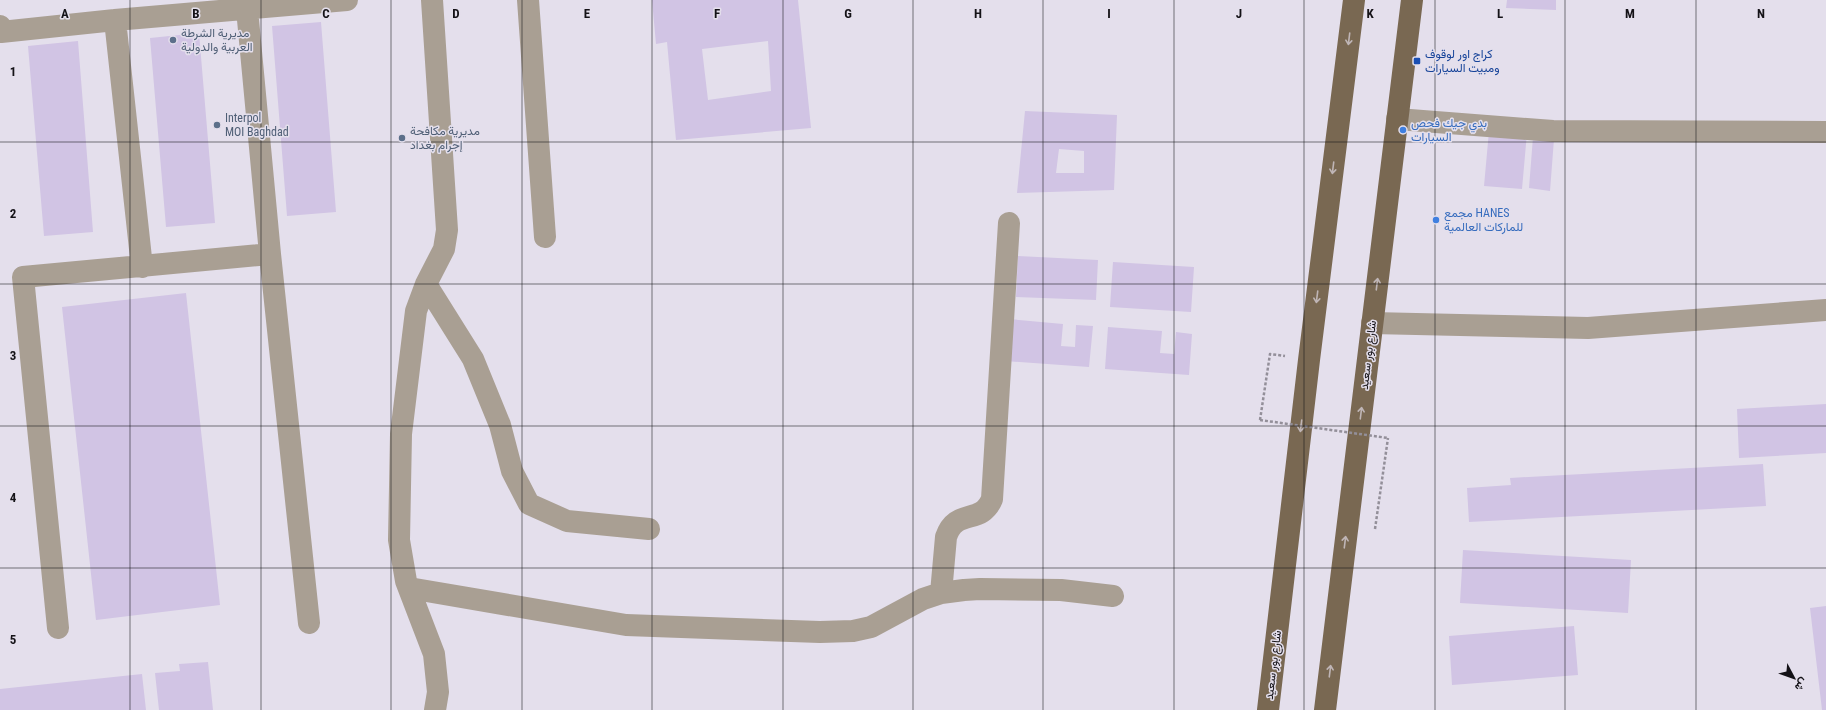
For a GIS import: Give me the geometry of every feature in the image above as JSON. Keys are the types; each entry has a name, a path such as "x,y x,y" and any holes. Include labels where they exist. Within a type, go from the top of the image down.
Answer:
{"main road":[{"name":"شارع بور سعيد","path":"1268,710 1309,360 1354,0"},
{"name":"شارع بور سعيد","path":"1325,710 1412,0"}],"street":[{"path":"0,26 1,32 115,20 347,0"},
{"path":"432,0 447,230 444,249 426,284 416,311 401,434 399,540 409,588 434,654 438,692 435,710"},
{"path":"528,0 545,237"},
{"path":"247,9 270,254 309,622"},
{"path":"115,20 142,267"},
{"path":"1397,119 1553,131 1826,132"},
{"path":"941,593 946,537 948,531 960,519 982,513 987,509 992,499 1009,223"},
{"path":"58,628 23,277 270,254"},
{"path":"426,284 473,359 500,424 512,471 529,504 567,521 649,530"},
{"path":"1372,323 1588,328 1826,310"},
{"path":"409,588 626,625 820,632 853,630 871,627 923,599 941,593 980,589 1061,590 1113,596"}],"path":[{"path":"1270,354 1260,420 1388,438 1375,529"}],"building":[{"path":"652,0 798,0 811,128 676,140 667,42 656,44","holes":["768,41 771,91 708,100 702,49"]},
{"path":"1507,0 1556,0 1556,10 1506,8"},
{"path":"321,22 336,212 287,216 272,26"},
{"path":"199,33 215,223 166,227 150,38"},
{"path":"78,41 93,232 44,236 28,46"},
{"path":"1025,111 1117,115 1114,190 1017,193","holes":["1059,149 1084,151 1084,173 1056,173"]},
{"path":"1489,131 1527,133 1522,189 1484,186"},
{"path":"1533,137 1554,139 1550,191 1529,188"},
{"path":"1018,256 1098,260 1096,300 1016,297"},
{"path":"1113,262 1194,267 1191,312 1110,307"},
{"path":"186,293 220,605 96,620 62,307"},
{"path":"1009,319 1063,324 1061,346 1075,347 1076,325 1093,326 1089,367 1005,361"},
{"path":"1108,327 1162,331 1160,353 1174,354 1176,332 1192,334 1189,375 1105,369"},
{"path":"1826,404 1826,453 1739,458 1737,409"},
{"path":"1763,464 1766,506 1469,522 1467,488 1511,485 1510,478"},
{"path":"1463,550 1631,560 1628,613 1460,603"},
{"path":"1826,606 1826,710 1822,710 1810,608"},
{"path":"1574,626 1578,675 1452,685 1449,636"},
{"path":"208,662 213,710 159,710 155,673 180,671 179,664"},
{"path":"142,674 146,710 0,710 0,689"}],"place":[{"name":"مديرية الشرطة العربية والدولية","path":"173,40"},
{"name":"كراج اور لوقوف ومبيت السيارات","path":"1417,61"},
{"name":"Interpol MOI Baghdad","path":"217,125"},
{"name":"بدي جيك فحص السيارات","path":"1403,130"},
{"name":"مديرية مكافحة إجرام بغداد","path":"402,138"},
{"name":"مجمع HANES للماركات العالمية","path":"1436,220"}]}
